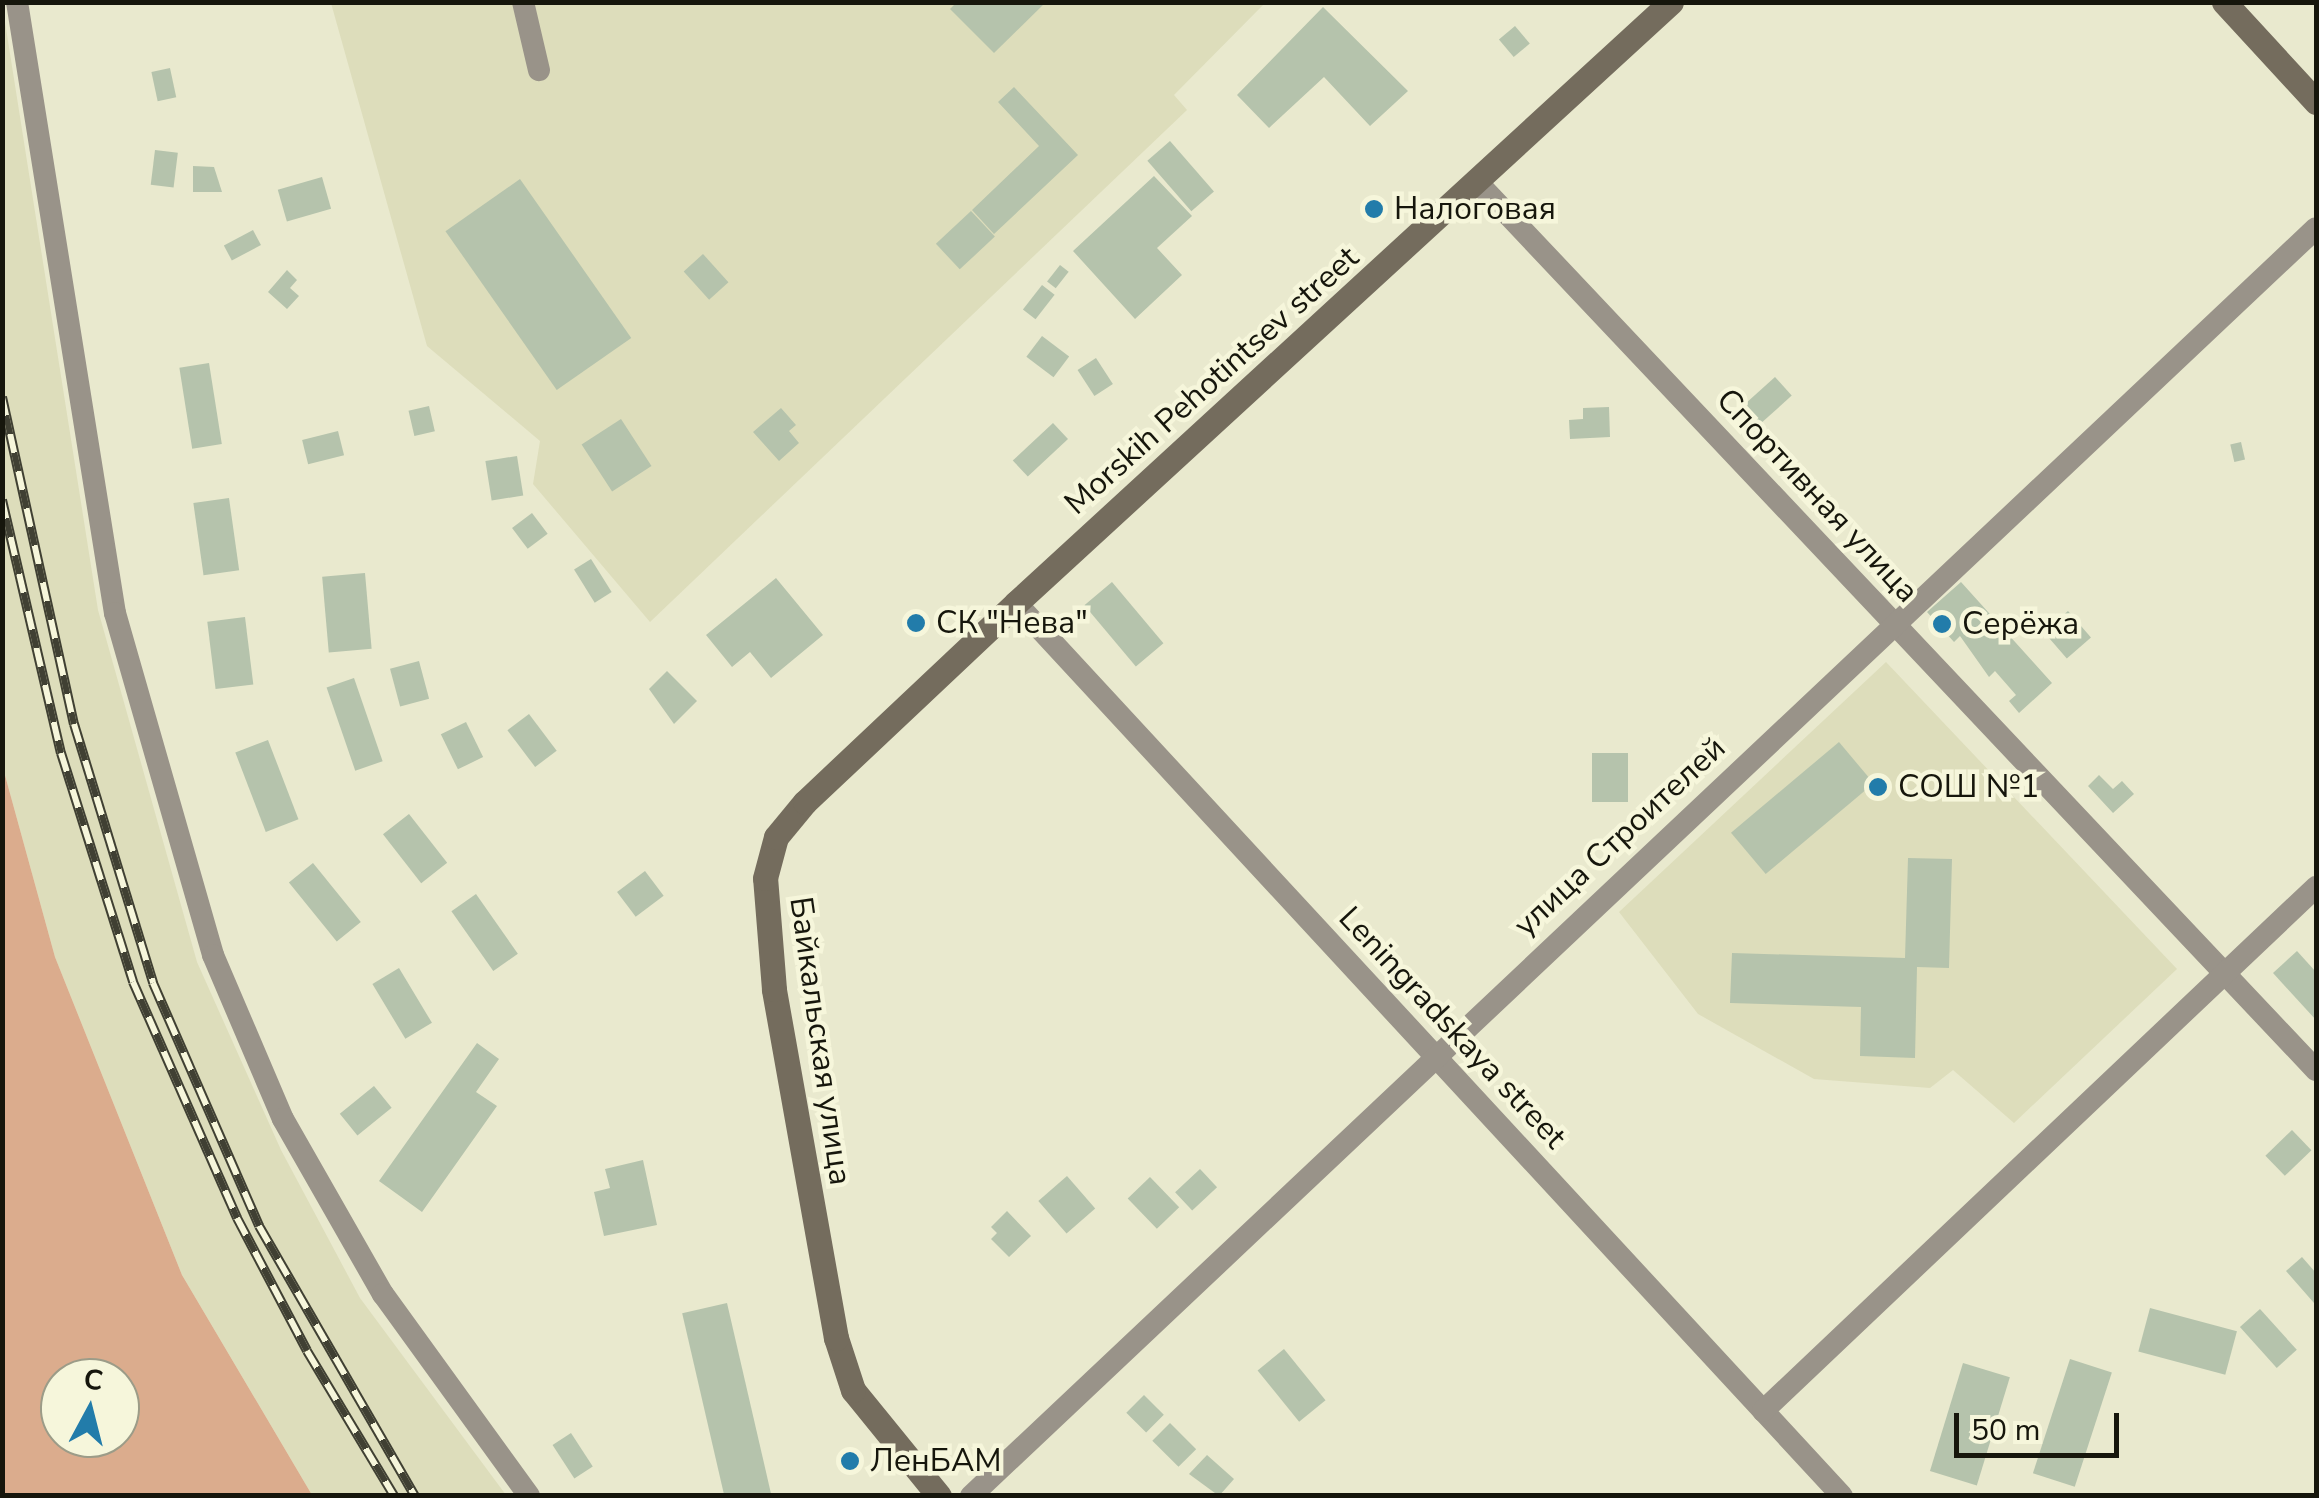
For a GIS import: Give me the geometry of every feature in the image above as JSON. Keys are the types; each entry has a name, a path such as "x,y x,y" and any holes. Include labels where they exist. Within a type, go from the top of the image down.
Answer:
{"street":[{"path":"17,2 115,613 213,955 284,1119 383,1294 529,1496"},
{"path":"523,2 539,70"},
{"name":"Morskih Pehotintsev street","path":"1016,603 1671,2"},
{"path":"2224,2 2316,102"},
{"name":"Спортивная улица","path":"1478,183 1892,624 2227,971 2316,1070"},
{"name":"улица Строителей","path":"970,1496 2316,228"},
{"name":"Leningradskaya street","path":"1016,603 1842,1496"},
{"name":"Байкальская улица","path":"939,1496 853,1390 836,1338 779,1022 765,878 776,837 804,802 1016,603"},
{"path":"1763,1411 2316,887"}],"shaded area":[{"path":"2,3 98,610 197,962 281,1150 360,1298 506,1495 312,1495 182,1275 55,957 3,768"},
{"path":"331,3 1265,3 1174,95 1187,110 650,622 533,484 540,441 427,346"},
{"name":"СОШ №1","path":"1886,662 2177,969 2014,1123 1953,1070 1930,1088 1814,1079 1698,1014 1619,912"},
{"path":"3,768 55,957 182,1275 312,1495 3,1495"}],"building":[{"path":"957,2 1046,2 994,53 950,9"},
{"path":"1323,7 1408,91 1370,126 1324,77 1269,128 1237,95"},
{"path":"1515,26 1530,44 1514,57 1499,39"},
{"path":"170,68 176,97 158,101 151,72"},
{"path":"1014,87 1078,155 994,234 972,210 1039,146 998,102"},
{"path":"1170,141 1214,192 1191,211 1147,161"},
{"path":"155,150 178,153 174,188 151,185"},
{"path":"193,166 214,167 222,192 193,192"},
{"path":"1154,176 1192,216 1157,248 1182,275 1135,319 1073,251"},
{"path":"322,177 331,209 287,221 278,190"},
{"path":"520,179 631,338 557,390 445,231"},
{"path":"971,211 995,237 960,269 936,244"},
{"path":"253,230 261,245 232,261 224,245"},
{"path":"703,254 728,282 709,300 684,271"},
{"path":"1060,265 1069,272 1056,288 1047,282"},
{"path":"287,270 297,280 290,288 299,296 287,309 268,292"},
{"path":"1042,285 1055,295 1036,319 1023,309"},
{"path":"1042,336 1069,356 1054,377 1026,357"},
{"path":"1096,358 1113,384 1094,396 1078,370"},
{"path":"209,363 222,444 192,449 179,368"},
{"path":"1775,377 1792,396 1760,424 1743,406"},
{"path":"429,406 435,431 414,436 409,411"},
{"path":"1609,407 1610,437 1570,439 1569,420 1583,419 1583,408"},
{"path":"781,408 796,425 789,431 799,443 779,461 753,432"},
{"path":"621,419 651,466 612,492 582,445"},
{"path":"1053,423 1068,439 1028,477 1013,461"},
{"path":"338,431 344,455 308,464 302,440"},
{"path":"2241,442 2245,460 2234,462 2230,444"},
{"path":"517,456 523,496 492,501 485,461"},
{"path":"229,498 239,570 204,575 193,503"},
{"path":"532,513 548,534 528,549 512,528"},
{"path":"591,559 612,592 595,603 574,570"},
{"path":"365,573 372,649 329,652 322,577"},
{"path":"776,578 823,635 771,678 750,652 732,667 706,635"},
{"path":"1112,582 1163,643 1136,666 1084,605"},
{"path":"1961,582 2052,683 2019,713 2009,701 2016,695 1995,671 1989,677 1960,636 1954,642 1927,612"},
{"path":"2068,611 2091,637 2067,658 2044,632"},
{"path":"245,617 253,684 216,689 207,622"},
{"path":"419,661 429,699 400,706 390,669"},
{"path":"667,671 697,701 674,724 649,689"},
{"path":"354,678 383,761 355,771 327,687"},
{"path":"529,714 557,751 535,767 507,730"},
{"path":"466,722 483,757 458,769 441,734"},
{"path":"268,740 298,819 266,832 235,753"},
{"path":"1839,742 1874,783 1766,874 1731,833"},
{"path":"1592,753 1628,753 1628,802 1592,802"},
{"path":"2099,775 2113,789 2122,781 2134,794 2113,813 2088,786"},
{"path":"409,814 447,863 421,883 383,834"},
{"path":"1908,858 1952,859 1949,968 1917,967 1915,1058 1860,1056 1861,1007 1730,1003 1732,953 1905,958"},
{"path":"313,863 361,922 337,942 289,883"},
{"path":"645,871 664,896 636,917 617,892"},
{"path":"476,894 518,954 493,971 451,911"},
{"path":"2297,951 2316,972 2316,1020 2273,973"},
{"path":"399,968 432,1023 405,1039 372,984"},
{"path":"477,1043 499,1059 476,1092 497,1106 422,1212 379,1181"},
{"path":"374,1086 392,1108 357,1135 340,1114"},
{"path":"2292,1130 2311,1150 2285,1176 2265,1156"},
{"path":"643,1160 657,1225 604,1236 594,1192 610,1188 605,1169"},
{"path":"1200,1169 1217,1187 1192,1210 1175,1192"},
{"path":"1067,1176 1095,1208 1067,1233 1038,1201"},
{"path":"1150,1177 1179,1207 1157,1229 1128,1199"},
{"path":"1007,1211 1031,1236 1009,1257 991,1239 997,1233 991,1227"},
{"path":"2302,1257 2316,1273 2314,1303 2286,1271"},
{"path":"727,1303 772,1496 724,1496 682,1313"},
{"path":"2150,1308 2237,1331 2225,1375 2138,1351"},
{"path":"2260,1309 2297,1350 2277,1368 2240,1327"},
{"path":"1284,1349 1326,1400 1299,1422 1258,1370"},
{"path":"2070,1359 2112,1373 2075,1487 2033,1473"},
{"path":"1963,1363 2010,1377 1977,1485 1930,1471"},
{"path":"1144,1395 1164,1415 1146,1432 1126,1413"},
{"path":"1170,1423 1196,1449 1178,1467 1152,1441"},
{"path":"571,1433 593,1467 574,1479 553,1445"},
{"path":"1207,1455 1234,1479 1219,1496 1189,1474"}],"railway":[{"path":"2,397 74,724 153,983 259,1226 415,1496"},
{"path":"2,500 61,753 133,982 237,1218 307,1351 394,1496"}],"place":[{"name":"Налоговая","path":"1374,209"},
{"name":"СК \"Нева\"","path":"916,623"},
{"name":"Серёжа","path":"1942,624"},
{"name":"СОШ №1","path":"1878,787"},
{"name":"ЛенБАМ","path":"850,1461"}]}
